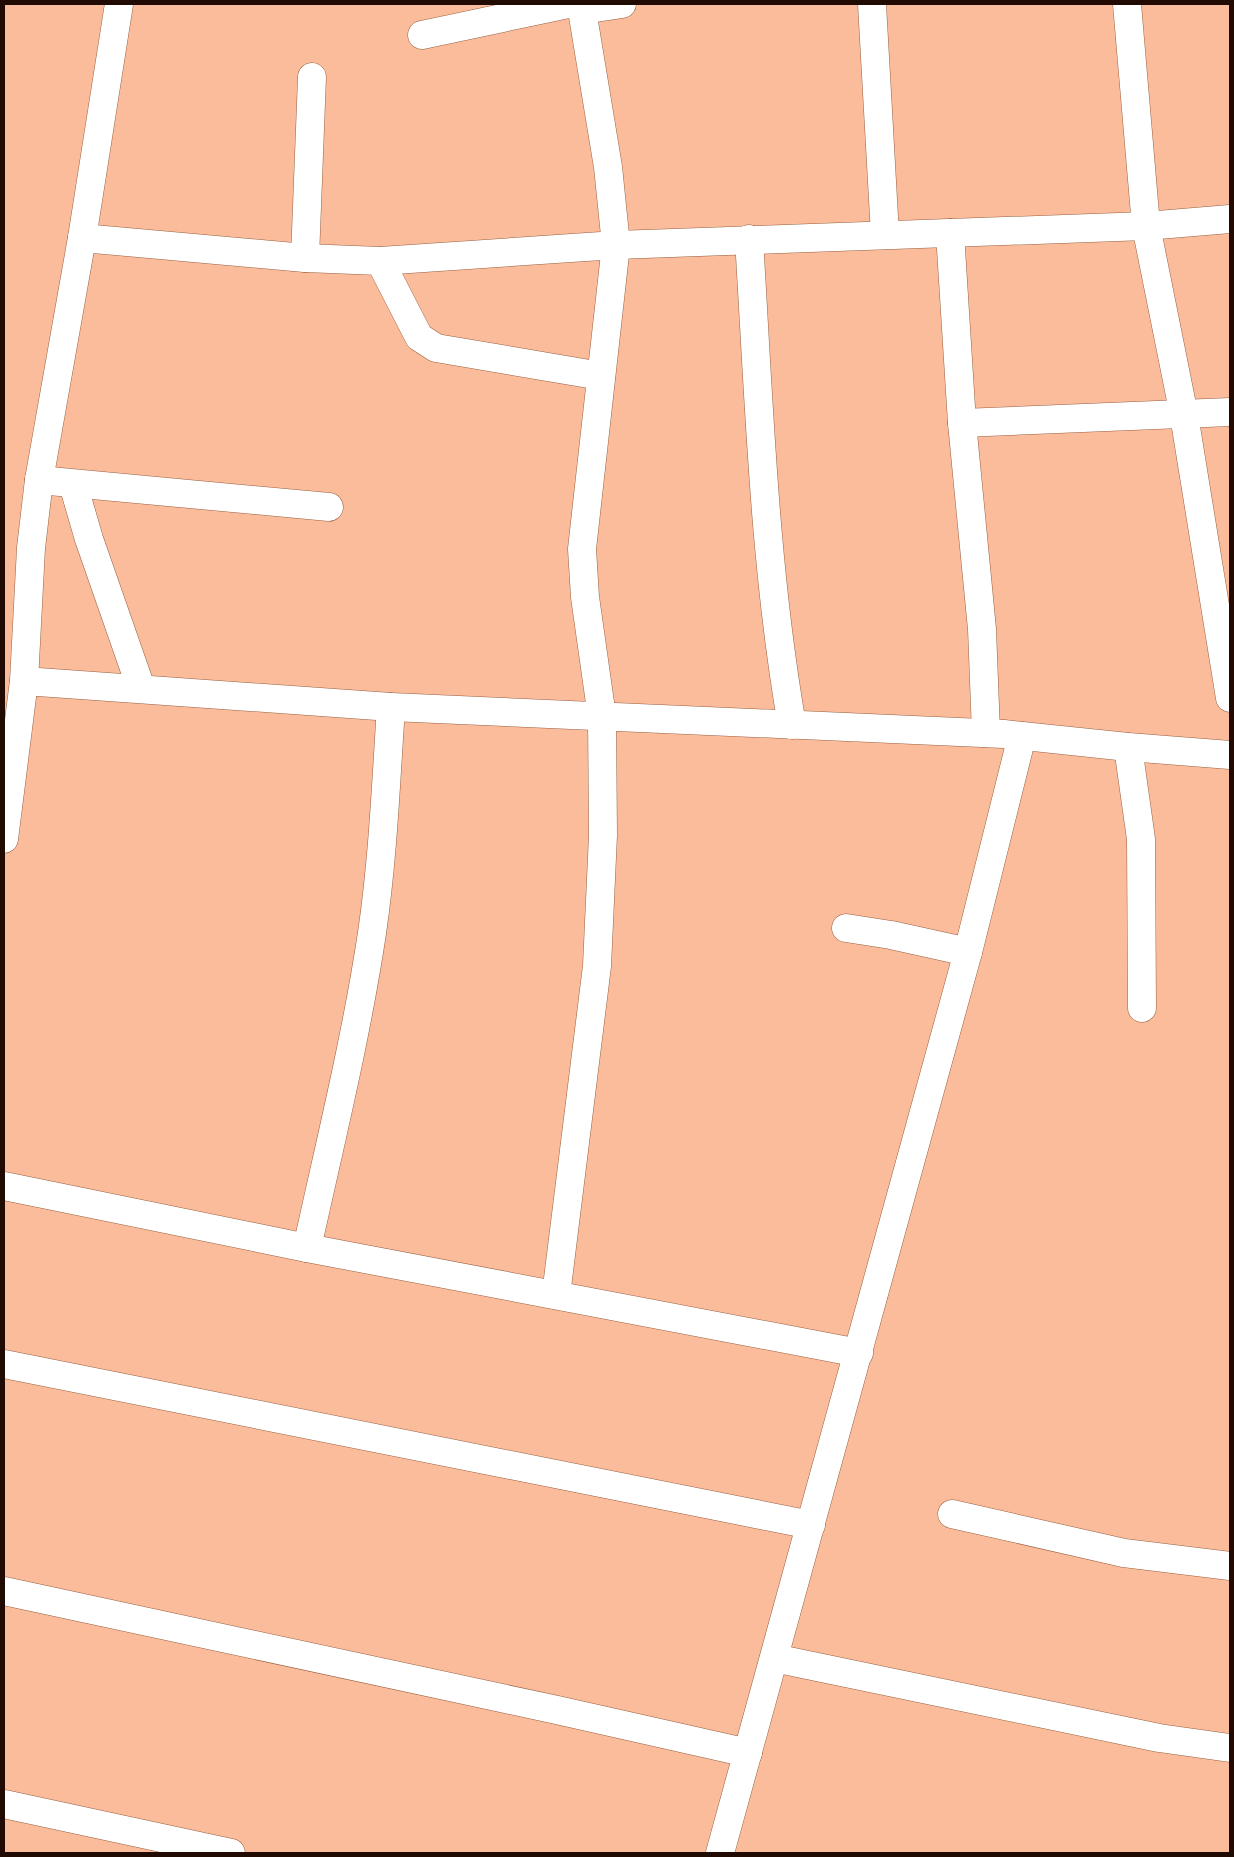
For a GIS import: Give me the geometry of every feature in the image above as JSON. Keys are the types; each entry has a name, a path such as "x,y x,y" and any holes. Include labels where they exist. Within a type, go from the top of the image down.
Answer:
{"street":[{"path":"4,839 24,681 32,548 39,480 82,238 119,4"},
{"path":"422,35 577,6 622,4"},
{"path":"872,4 885,234"},
{"path":"1127,4 1146,226 1184,415 1230,698"},
{"path":"556,1295 598,966 604,835 602,717 585,597 582,549 616,245 608,167 577,6"},
{"path":"305,258 312,78"},
{"path":"82,238 305,258 380,261 616,245 1146,226 1230,219"},
{"path":"950,232 962,423 982,629 986,733"},
{"path":"749,239 770,548 781,664 792,725"},
{"path":"380,261 419,337 436,348 602,376"},
{"path":"962,423 1230,412"},
{"path":"39,480 329,507"},
{"path":"73,484 89,540 141,688"},
{"path":"24,681 391,707 986,733 1230,755"},
{"path":"307,1248 355,1030 372,934 381,863 391,707"},
{"path":"720,1853 968,952 1022,736"},
{"path":"1128,747 1141,839 1142,1008"},
{"path":"846,928 891,934 968,952"},
{"path":"4,1186 307,1248 859,1353"},
{"path":"4,1364 811,1525"},
{"path":"952,1514 1124,1552 1230,1566"},
{"path":"4,1591 748,1753"},
{"path":"774,1658 1159,1738 1230,1748"},
{"path":"4,1804 231,1853"}]}
